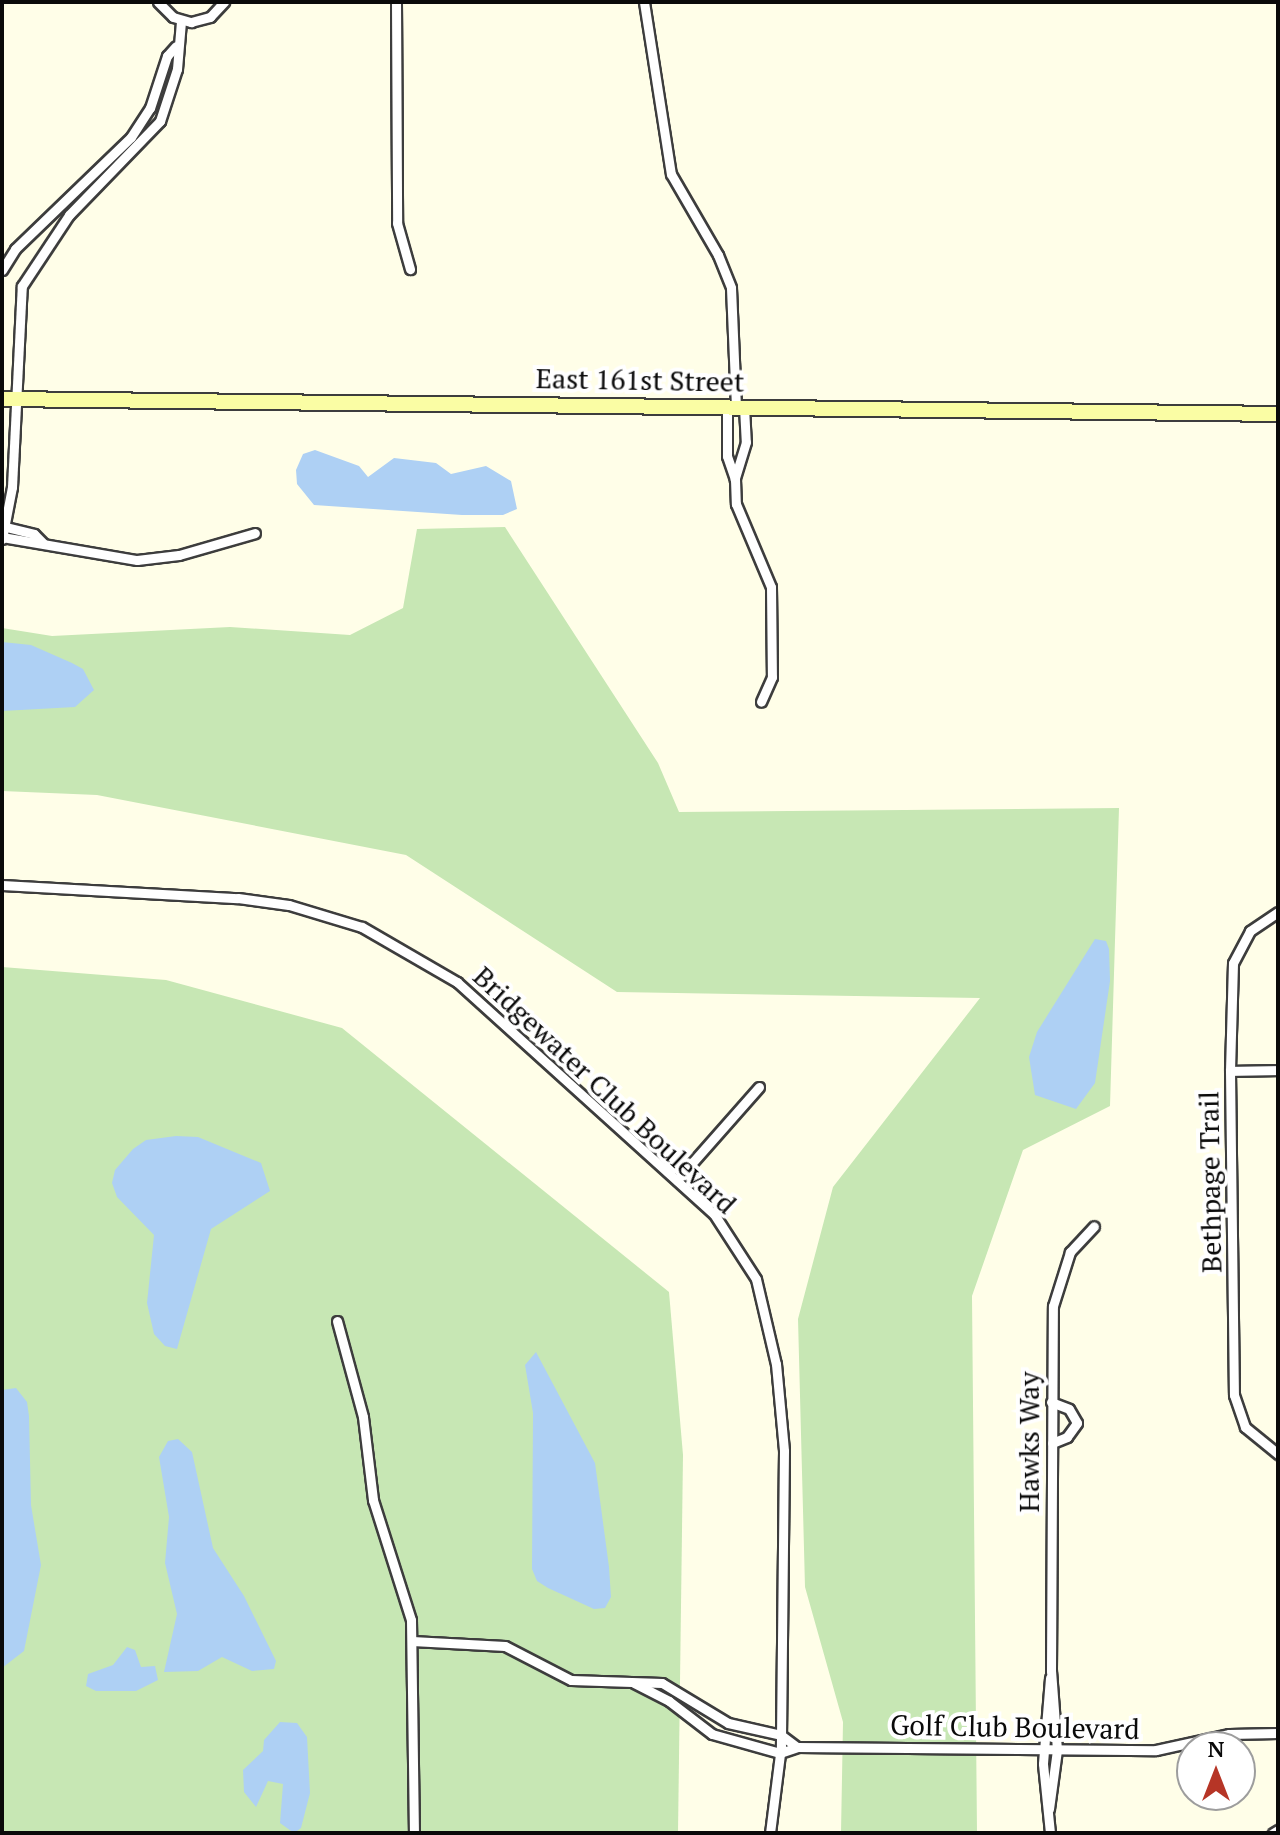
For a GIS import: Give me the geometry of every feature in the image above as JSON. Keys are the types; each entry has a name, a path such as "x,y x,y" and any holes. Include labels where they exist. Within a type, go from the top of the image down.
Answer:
{"street":[{"path":"158,2 181,21 210,17 224,2"},
{"path":"396,2 397,223 410,269"},
{"path":"644,2 671,174 718,255 731,288 736,406 727,456 735,479 741,523 771,587 772,677 761,702"},
{"path":"181,21 176,46 177,69 160,121 69,215 29,270 22,286 8,399 2,538 44,544 96,557 137,560 179,555 255,533"},
{"path":"2,270 15,249 131,137 150,108 167,56 176,46"},
{"name":"East 161st Street","path":"8,399 1278,414"},
{"path":"735,479 746,442 736,406"},
{"path":"4,526 34,534 44,544"},
{"name":"Bridgewater Club Boulevard","path":"2,885 238,898 289,905 362,927 457,982 714,1214 756,1279 770,1323 784,1451 781,1735 770,1833"},
{"name":"Bethpage Trail","path":"1278,912 1250,931 1233,963 1230,1071 1234,1395 1245,1427 1278,1454"},
{"path":"1230,1071 1278,1070"},
{"path":"677,1180 759,1087"},
{"name":"Hawks Way","path":"1049,1809 1057,1750 1051,1671 1051,1402 1056,1287 1078,1238 1094,1226"},
{"path":"337,1321 363,1417 373,1500 404,1588 412,1641 414,1833"},
{"path":"1051,1402 1069,1409 1077,1420 1067,1437 1052,1443"},
{"path":"412,1641 494,1643 571,1680 671,1686 705,1710 741,1728 781,1735 797,1747"},
{"name":"Hawks Way","path":"1049,1809 1043,1750 1051,1671"},
{"path":"634,1683 723,1739 780,1753"},
{"path":"695,1720 705,1710"},
{"name":"Golf Club Boulevard","path":"780,1753 797,1747 1156,1750 1229,1734 1278,1733"},
{"path":"1049,1809 1050,1833"},
{"path":"1273,1833 1278,1830"}],"green space":[{"path":"505,527 658,763 679,812 1119,808 1110,1106 1023,1150 972,1296 977,1833 841,1833 843,1722 805,1587 798,1319 833,1187 980,998 617,992 406,855 97,795 2,791 2,628 52,636 230,627 350,635 403,608 417,529"},
{"path":"2,967 166,980 342,1028 669,1292 683,1455 678,1833 2,1833"}],"water":[{"path":"315,450 359,466 368,477 394,458 436,463 451,474 486,466 511,481 517,509 503,515 462,515 314,505 297,484 296,470 303,454"},
{"path":"2,642 31,645 72,663 83,669 94,690 75,707 2,711"},
{"path":"1095,939 1106,941 1109,949 1110,981 1095,1083 1076,1109 1035,1095 1029,1057 1037,1032"},
{"path":"198,1137 261,1163 270,1191 211,1229 177,1349 165,1346 154,1334 147,1303 154,1235 117,1197 112,1183 115,1170 133,1149 146,1140"},
{"path":"536,1352 595,1463 609,1567 611,1597 605,1608 594,1609 548,1588 537,1581 532,1569 533,1413 525,1365"},
{"path":"16,1388 27,1402 29,1416 31,1505 41,1565 24,1651 2,1668 2,1390"},
{"path":"178,1439 192,1452 213,1548 244,1596 276,1661 274,1669 252,1671 222,1657 198,1671 164,1672 177,1614 165,1563 169,1517 159,1457 168,1441"},
{"path":"127,1647 135,1650 141,1667 155,1666 158,1680 136,1691 96,1691 86,1686 88,1674 113,1665"},
{"path":"280,1722 297,1723 307,1737 310,1793 301,1828 294,1833 280,1823 283,1784 268,1781 256,1807 244,1792 243,1770 263,1751 264,1740"}]}
